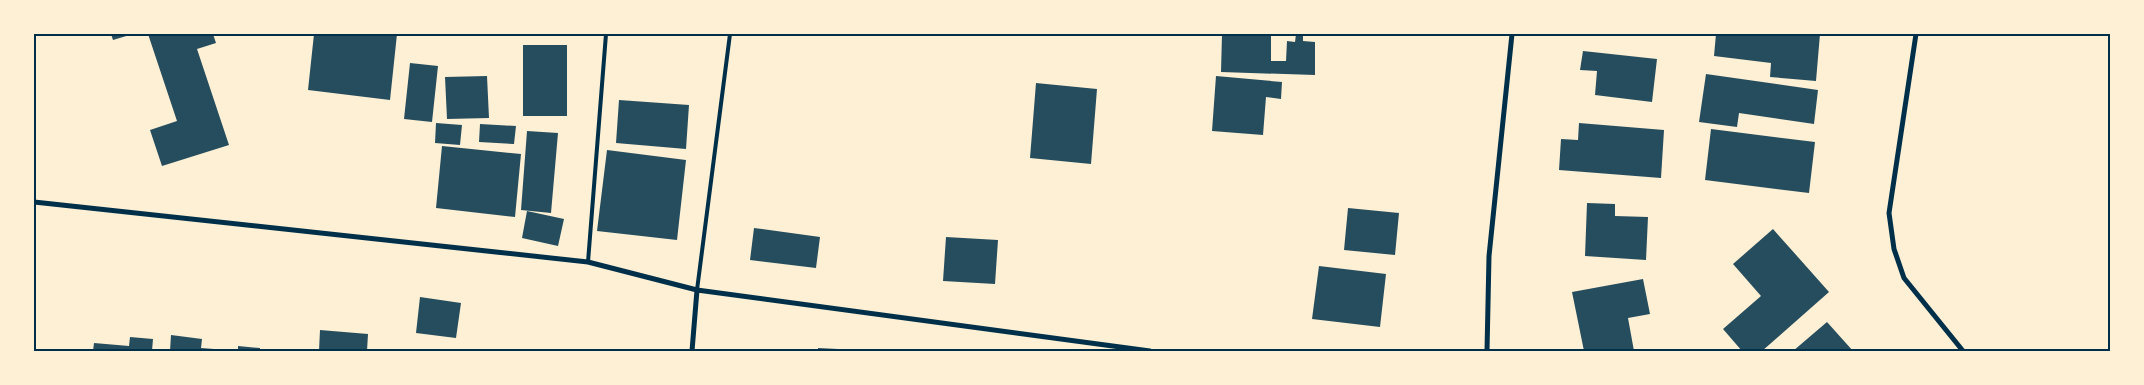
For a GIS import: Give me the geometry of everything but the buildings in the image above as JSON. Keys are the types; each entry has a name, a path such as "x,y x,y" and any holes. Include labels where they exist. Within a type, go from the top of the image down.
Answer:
{"street":[{"path":"1487,351 1490,256 1512,34"},
{"path":"1916,34 1889,213 1894,249 1904,278 1963,351"},
{"path":"34,202 588,262 697,290 1150,351"},
{"path":"692,351 697,290"}],"lane":[{"path":"588,262 606,34"},
{"path":"697,290 730,34"}]}
